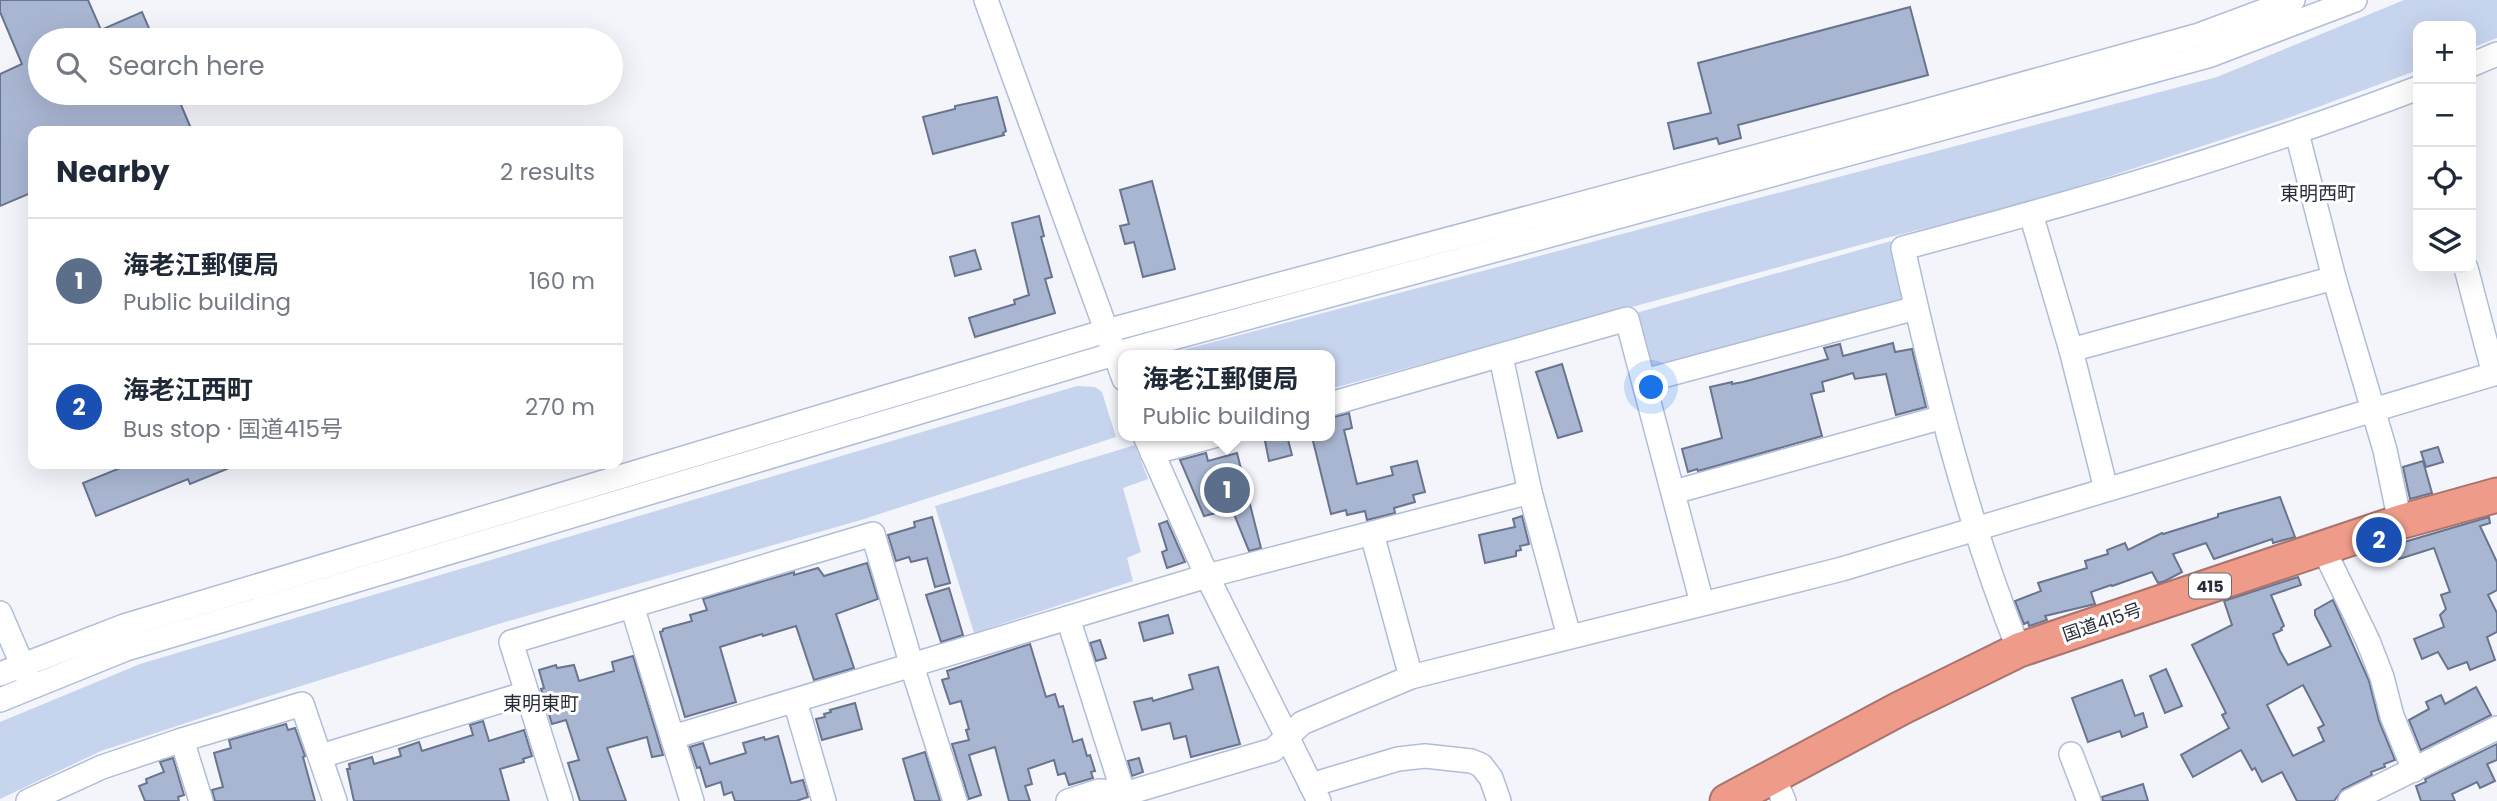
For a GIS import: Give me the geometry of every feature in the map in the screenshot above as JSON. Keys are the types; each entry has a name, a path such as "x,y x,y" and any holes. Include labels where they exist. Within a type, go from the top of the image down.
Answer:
{"highway":[{"name":"国道415号","path":"1727,801 1778,789 1901,708 2019,650 2400,522 2497,495"}],"street":[{"path":"986,0 1118,364"},
{"path":"0,674 124,626 1106,331 2134,53 2199,34 2293,0"},
{"path":"1129,350 2208,56 2355,0"},
{"path":"2476,63 2497,54"},
{"path":"2019,650 1999,599 1943,417 1903,248 2032,214 2297,133 2413,91"},
{"path":"2297,133 2334,278 2375,419 2400,522"},
{"path":"2032,214 2071,350 2106,489"},
{"path":"1068,801 1099,791 1131,792 1273,750 1302,723 1411,677 1702,603 1980,538 2106,489 2375,419 2496,373 2467,273"},
{"path":"2071,350 2334,278"},
{"path":"1644,381 1916,308"},
{"path":"1335,403 1628,319 1702,603"},
{"path":"0,699 126,649 1118,353"},
{"path":"1501,356 1531,492 1569,636"},
{"path":"1674,492 1943,417"},
{"path":"1173,441 1148,444 1207,576 1315,793 1398,758 1425,756 1471,761 1481,765 1491,778 1499,801"},
{"path":"673,737 1207,576 1531,492"},
{"path":"561,801 511,642 873,534 955,801"},
{"path":"1372,534 1411,677"},
{"path":"2323,548 2368,641 2382,677 2392,716 2414,769"},
{"path":"632,606 692,801"},
{"path":"0,613 30,685"},
{"path":"1068,618 1123,792"},
{"path":"321,756 527,693"},
{"path":"795,701 824,801"},
{"path":"28,801 102,768 182,740 302,704 335,801"},
{"path":"2350,801 2497,728"},
{"path":"182,740 201,801"},
{"path":"2071,754 2089,801"}],"shaded area":[{"path":"2404,0 2497,0 2497,38 2476,46 2476,21 2413,21 2413,72 2285,119 2031,202 1882,239 1335,388 1335,350 1183,350 2217,77"},
{"path":"1891,241 1903,282 1901,306 1658,369 1651,366 1636,313"},
{"path":"1077,386 1095,387 1102,392 1116,437 861,520 505,622 253,701 101,751 0,799 0,722 140,664"},
{"path":"1135,445 1148,479 1123,488 1141,552 1127,558 1133,581 974,633 935,506"}],"building":[{"path":"0,0 88,0 100,28 28,28 28,105 181,105 190,126 28,126 28,194 0,206 0,74 22,64 0,12"},
{"path":"1910,7 1928,75 1738,125 1741,138 1719,144 1717,138 1674,149 1668,123 1711,113 1698,63"},
{"path":"142,12 149,28 106,28"},
{"path":"997,97 1006,131 1004,135 933,154 923,117 955,109 955,106"},
{"path":"1152,181 1175,269 1143,277 1134,242 1125,244 1120,226 1129,224 1120,190"},
{"path":"1039,216 1044,236 1041,237 1052,277 1045,279 1055,313 975,337 969,318 1015,304 1014,300 1029,295 1012,223"},
{"path":"975,250 981,269 955,276 950,257"},
{"path":"1893,343 1895,352 1912,349 1926,407 1896,415 1886,374 1855,379 1853,373 1822,382 1824,391 1811,394 1822,436 1688,472 1682,449 1722,438 1710,387 1743,382 1828,359 1824,348 1840,344 1843,356"},
{"path":"1562,364 1582,431 1558,438 1536,372"},
{"path":"1349,413 1352,428 1344,430 1357,484 1393,475 1391,467 1417,461 1425,492 1413,495 1415,502 1394,508 1395,513 1367,520 1365,511 1347,515 1346,510 1331,514 1313,441 1335,441 1335,417"},
{"path":"1265,441 1288,441 1292,455 1269,461"},
{"path":"2438,447 2443,462 2426,467 2421,452"},
{"path":"1206,453 1208,461 1237,453 1261,548 1249,551 1232,509 1204,516 1180,460"},
{"path":"2423,461 2432,493 2410,499 2403,467"},
{"path":"118,469 227,469 190,484 188,479 96,516 83,483"},
{"path":"2280,497 2295,537 2273,543 2272,539 2214,559 2206,543 2173,554 2182,572 2165,581 2158,583 2152,572 2091,592 2095,604 2045,616 2047,620 2029,626 2028,622 2024,624 2015,601 2041,591 2038,583 2087,568 2085,561 2108,554 2107,550 2125,543 2128,550 2162,533"},
{"path":"1522,516 1529,544 1520,546 1521,550 1516,551 1516,556 1485,563 1479,535 1515,527 1513,519"},
{"path":"932,517 950,583 935,587 927,558 911,562 909,557 896,561 888,535 915,527 914,522"},
{"path":"2489,517 2490,523 2480,526 2497,562 2497,590 2488,595 2497,613 2497,632 2487,637 2495,660 2470,670 2467,662 2448,669 2438,652 2422,659 2414,639 2444,627 2440,615 2446,609 2441,595 2450,592 2434,548 2399,559 2397,553 2387,556 2384,548"},
{"path":"1167,521 1185,562 1167,568 1162,552 1167,550 1159,524"},
{"path":"867,563 878,599 836,614 854,668 814,680 796,626 763,636 762,634 720,647 736,702 685,717 660,632 663,629 692,621 690,615 707,610 703,599 794,572 794,575 818,568 824,576"},
{"path":"2298,577 2301,585 2271,595 2284,626 2273,634 2288,665 2331,646 2315,610 2333,600 2369,681 2379,721 2395,760 2343,789 2334,801 2297,801 2282,772 2262,782 2241,750 2193,777 2181,755 2229,728 2222,715 2226,713 2192,645 2232,625 2224,601","holes":["2303,685 2324,725 2318,728 2324,741 2293,756 2267,705"]},
{"path":"949,588 963,635 941,642 926,595"},
{"path":"1168,615 1173,633 1144,641 1139,623"},
{"path":"1100,640 1106,658 1096,661 1090,643"},
{"path":"1030,644 1046,697 1055,694 1059,707 1063,706 1073,742 1082,739 1087,756 1090,755 1095,771 1091,772 1093,778 1069,785 1065,773 1058,775 1054,760 1028,769 1032,784 1025,786 1030,801 1009,801 995,747 969,755 981,795 969,799 952,744 969,740 966,730 969,729 961,701 950,704 942,680 949,678 947,671"},
{"path":"633,656 663,755 652,757 647,737 607,748 626,801 580,801 568,763 579,760 566,720 552,724 541,689 544,688 539,670 556,665 557,668 574,665 579,681 614,671 612,662"},
{"path":"1218,667 1240,744 1191,757 1186,736 1174,739 1170,723 1142,730 1134,702 1152,698 1153,701 1193,689 1189,675"},
{"path":"2166,669 2182,706 2165,713 2150,676"},
{"path":"2122,680 2135,716 2143,713 2147,727 2122,737 2120,731 2088,742 2072,698"},
{"path":"2476,687 2491,715 2421,750 2409,720 2429,709 2426,702 2441,695 2445,704"},
{"path":"855,703 862,729 822,740 816,719 825,717 824,714 831,712 830,710"},
{"path":"483,721 489,741 524,730 532,756 523,759 524,762 500,769 509,801 354,801 347,769 350,769 349,764 372,757 374,764 401,756 399,749 419,742 422,751 473,735 470,725"},
{"path":"286,724 288,730 295,728 305,756 303,757 315,801 215,801 212,790 223,787 214,753 231,748 229,740"},
{"path":"778,736 791,783 803,780 808,797 796,801 735,801 732,792 724,795 721,782 706,787 690,747 703,743 710,764 746,753 743,743"},
{"path":"2497,744 2497,760 2487,764 2495,781 2480,788 2477,782 2452,794 2455,801 2421,801 2416,786 2426,782 2425,779"},
{"path":"925,752 940,801 915,801 903,759"},
{"path":"173,758 184,795 178,797 179,801 145,801 139,786 147,783 146,779 164,772 160,762"},
{"path":"1139,758 1143,772 1132,776 1128,761"},
{"path":"2143,784 2148,801 2103,801 2102,797"}],"place":[{"name":"海老江郵便局","path":"1227,490"},
{"name":"海老江西町","path":"2379,540"}],"district":[{"name":"東明西町","path":"2318,193"},
{"name":"東明東町","path":"541,703"}]}
